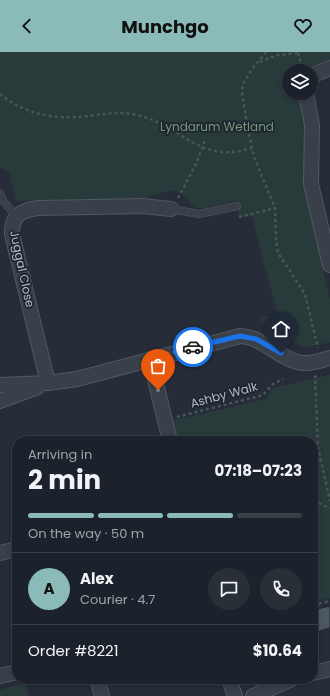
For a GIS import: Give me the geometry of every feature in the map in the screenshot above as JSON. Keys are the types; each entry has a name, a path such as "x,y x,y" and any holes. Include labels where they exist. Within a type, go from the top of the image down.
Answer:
{"street":[{"path":"318,73 330,68"},
{"path":"307,100 312,125 311,184 330,265"},
{"name":"Juggal Close","path":"48,383 12,234 13,221 16,216 25,210 38,208 143,206 171,209"},
{"path":"0,384 48,383 77,379 240,336 256,339 294,361 309,363 326,359"},
{"path":"150,359 169,436"},
{"path":"0,401 48,383"},
{"path":"0,553 12,549"},
{"path":"318,672 330,669"},
{"path":"0,676 12,673"},
{"path":"99,684 102,696"},
{"path":"231,684 235,696"},
{"path":"253,696 281,684"}],"lane":[{"path":"0,194 4,202 16,216"},
{"path":"171,209 199,214 237,206"}],"path":[{"path":"266,52 246,77 242,92 252,148 258,169 275,208 278,253 305,294 326,359 324,374 315,377 317,436"},
{"path":"259,62 278,55 298,53 301,64"},
{"path":"0,94 21,108 46,116 76,117 112,112 143,116 162,123 192,144 202,148 229,152 252,148"},
{"path":"171,209 186,186 206,138"},
{"path":"238,217 275,208"},
{"name":"Ashby Walk","path":"165,420 263,395 273,384 283,378"},
{"path":"318,442 330,501"},
{"path":"318,466 321,459"},
{"path":"318,503 330,508"},
{"path":"318,604 330,601"}],"green space":[{"name":"Lyndarum Wetland","path":"0,52 330,52 330,61 318,64 282,64 282,100 299,100 303,112 305,130 304,185 330,300 330,342 305,348 261,323 260,318 277,313 252,216 240,218 236,201 204,208 195,208 180,192 171,190 143,198 16,201 9,172 0,168"},
{"path":"330,375 330,598 318,601 318,436 175,436 171,421 266,399 272,388"},
{"path":"20,684 26,684 29,696 0,696 0,690"}],"building":[{"path":"330,606 330,628 318,632 318,609"}],"way so far":[{"path":"158,390 150,359 193,347"}],"route":[{"path":"193,347 233,337 247,336 256,339 281,353"}]}
